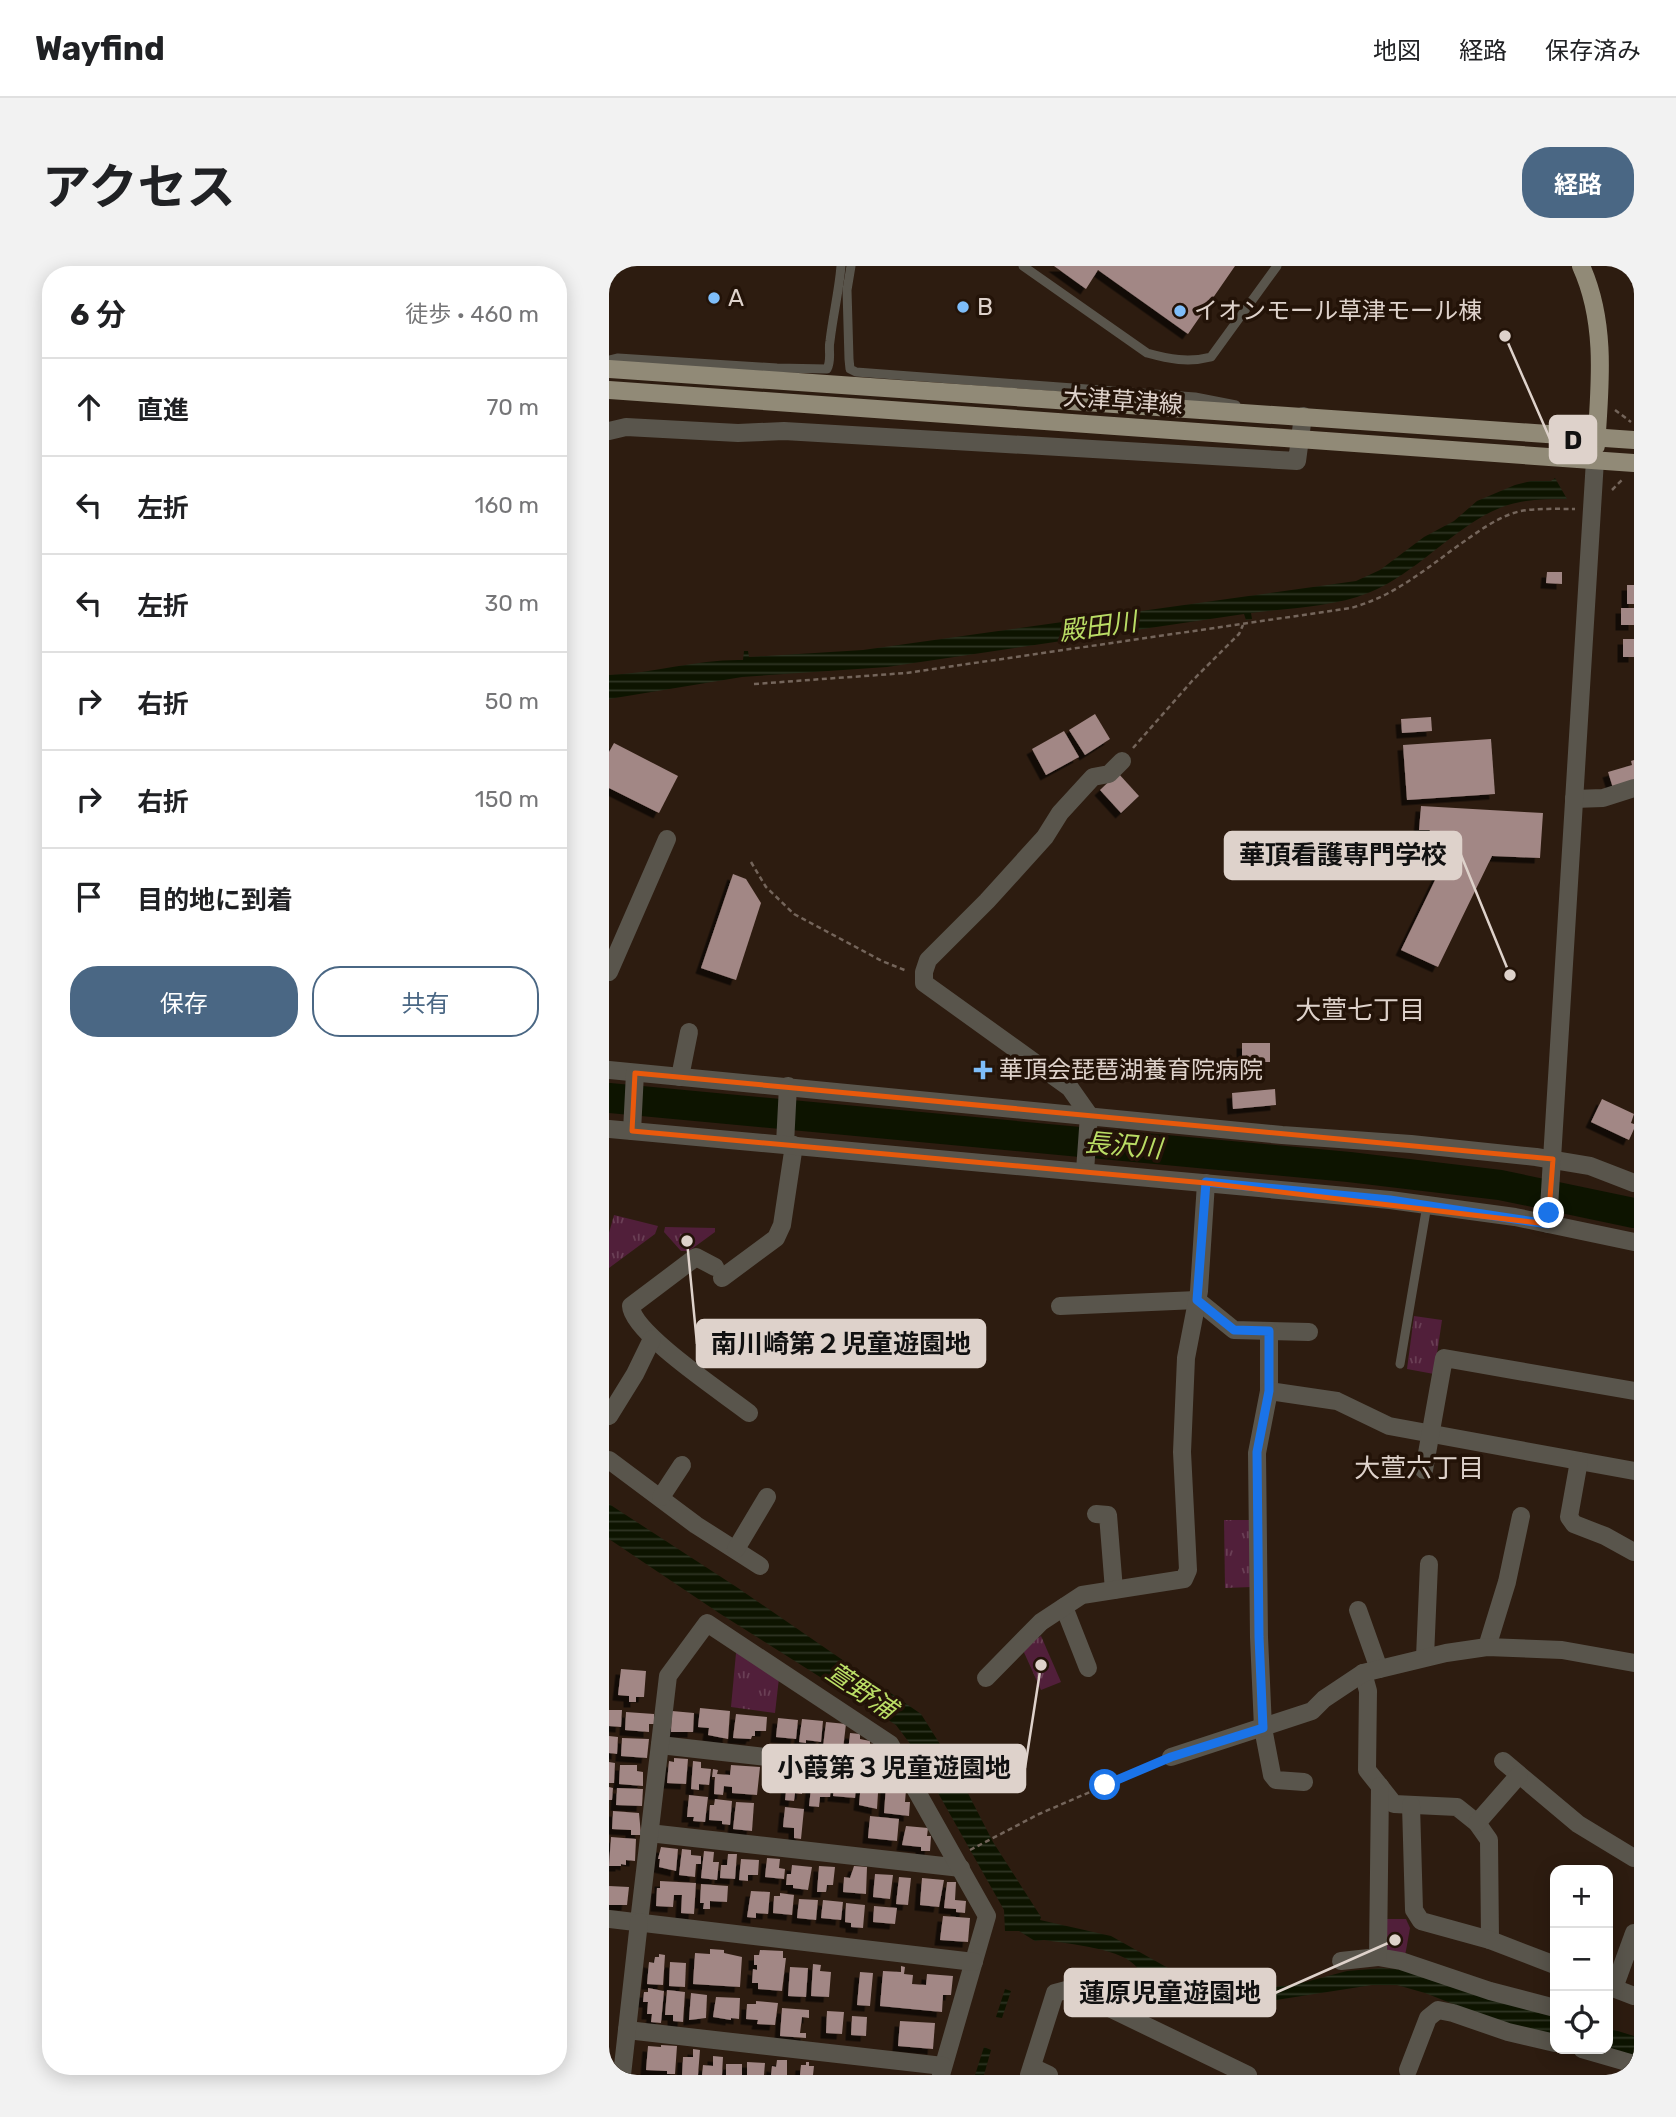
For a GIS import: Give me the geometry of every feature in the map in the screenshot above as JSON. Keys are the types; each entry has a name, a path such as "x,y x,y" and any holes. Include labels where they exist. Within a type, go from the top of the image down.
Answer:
{"main road":[{"path":"1581,266 1595,307 1600,345 1595,460"},
{"name":"大津草津線","path":"609,369 1634,440"},
{"name":"大津草津線","path":"609,390 1634,463"}],"street":[{"path":"609,431 626,427 738,433 783,431 1297,461 1303,416"},
{"path":"1548,1218 1595,460"},
{"path":"1086,1167 1089,1117 1070,1088 925,983 924,972 928,960 1037,846 1061,813 1093,777 1109,774 1122,761"},
{"path":"1574,799 1603,799 1634,788"},
{"path":"609,972 667,839"},
{"path":"680,1077 689,1032"},
{"path":"609,1070 634,1078 680,1077 1282,1135 1411,1144 1590,1166 1634,1183"},
{"path":"632,1127 634,1078"},
{"path":"749,1413 652,1339 632,1314 631,1306 696,1257 718,1273 776,1238 782,1225 788,1142 787,1089"},
{"path":"609,1129 632,1127 1086,1167 1548,1218 1634,1242"},
{"path":"986,1678 1041,1622 1082,1595 1184,1579 1188,1570 1182,1452 1186,1358 1197,1300 1206,1182"},
{"path":"1060,1306 1197,1300 1234,1330 1309,1332"},
{"path":"1269,1331 1269,1391 1257,1452 1263,1728 1272,1774 1276,1780 1304,1782"},
{"path":"609,1416 635,1374 652,1339"},
{"path":"1424,1470 1444,1358 1634,1391"},
{"path":"1269,1391 1337,1401 1389,1426 1634,1471"},
{"path":"609,1460 696,1525 760,1566"},
{"path":"1579,1461 1569,1517 1574,1524 1605,1536 1634,1552"},
{"path":"661,1497 682,1465"},
{"path":"736,1549 767,1497"},
{"path":"1096,1514 1108,1515 1114,1590"},
{"path":"1487,1647 1507,1582 1521,1516"},
{"path":"1425,1657 1429,1564"},
{"path":"1064,1607 1088,1668"},
{"path":"1358,1610 1371,1671 1368,1691 1367,1770 1394,1804 1457,1807 1477,1823 1489,1840 1490,1940"},
{"path":"622,2075 627,2030 639,1922 649,1833 668,1676 707,1623 890,1744 963,1860 987,1916 942,2071 627,2030"},
{"path":"1171,1757 1312,1711 1324,1699 1371,1671 1425,1657 1487,1647 1562,1650 1634,1663"},
{"path":"660,1745 907,1773"},
{"path":"1503,1761 1578,1824 1634,1858"},
{"path":"1477,1823 1519,1774"},
{"path":"1378,1957 1380,1786"},
{"path":"1411,1805 1414,1910 1421,1921 1490,1940 1550,1963"},
{"path":"649,1833 963,1860"},
{"path":"609,1919 974,1962"},
{"path":"1613,1982 1634,1933"},
{"path":"1342,1961 1378,1957 1401,1961 1490,1991 1550,2007"},
{"path":"1613,1988 1634,1996"},
{"path":"1049,2075 1030,2071 1055,1993 1070,1989 1239,2073"},
{"path":"1408,2070 1428,2018 1438,2010 1550,2042"},
{"path":"1599,2054 1634,2064"}],"lane":[{"path":"609,360 618,358 827,369 830,363 829,344 841,266"},
{"path":"851,266 847,290 849,359 850,369 856,372 1195,397 1280,414"},
{"path":"1023,266 1147,353 1170,359 1195,361 1210,357 1277,266"},
{"path":"1400,1364 1427,1205"}],"path":[{"path":"1615,410 1634,424"},
{"path":"1612,490 1623,479"},
{"path":"754,684 906,673 1352,608 1377,601 1483,528 1507,515 1522,511 1591,509"},
{"path":"1122,761 1192,681 1239,634 1243,625"},
{"path":"751,862 766,887 794,914 882,961 905,970 925,983"},
{"path":"963,1860 993,1837 1061,1804 1171,1757"}],"highlighted area":[{"path":"635,1073 1553,1159 1548,1224 1206,1183 632,1131"}],"green space":[{"path":"614,1215 658,1226 655,1234 609,1268 609,1233"},
{"path":"665,1227 715,1228 715,1232 689,1251 681,1251 664,1232"},
{"path":"1414,1316 1442,1320 1434,1374 1407,1369"},
{"path":"1224,1520 1250,1520 1252,1587 1225,1588"},
{"path":"1041,1636 1061,1682 1041,1690 1022,1648"},
{"path":"739,1650 779,1678 775,1713 731,1707 736,1653"},
{"path":"1383,1919 1406,1919 1410,1928 1405,1956 1385,1955"}],"water":[{"name":"殿田川","path":"1555,478 1567,499 1522,502 1490,513 1404,573 1355,598 1251,613 1252,619 1246,620 1244,614 887,667 742,677 609,699 609,675 743,660 744,651 748,651 749,657 863,650 1356,581 1380,570 1424,537 1454,521 1477,501 1515,485 1531,481 1551,481"},
{"name":"萱野浦","path":"609,1504 738,1588 921,1714 955,1768 993,1842 1041,1917 1040,1920 1111,1936 1168,1968 1223,1982 1262,1988 1294,1985 1347,1971 1382,1968 1405,1970 1550,2014 1550,2034 1499,2022 1397,1985 1372,1985 1276,2000 1241,1999 1138,1969 1121,1956 1109,1952 1067,1943 1035,1941 1019,1931 1005,1931 1004,1910 911,1745 896,1725 719,1613 609,1539"},
{"path":"1005,1989 1011,1991 1002,2018 996,2017"},
{"path":"1613,2030 1634,2036 1634,2057 1613,2051"},
{"path":"984,2047 991,2050 984,2075 975,2075"}],"building":[{"name":"イオンモール草津モール棟","path":"1054,266 1235,266 1188,334 1098,270 1086,289"},
{"path":"1547,572 1562,572 1562,584 1546,583"},
{"path":"1627,585 1634,585 1634,604 1627,604"},
{"path":"1621,608 1634,608 1634,625 1621,625"},
{"path":"1623,639 1634,639 1634,657 1623,657"},
{"path":"1095,714 1110,739 1085,755 1069,730"},
{"path":"1431,717 1432,731 1402,733 1401,719"},
{"path":"1064,731 1079,757 1046,775 1032,749"},
{"path":"1491,739 1495,794 1407,800 1403,745"},
{"path":"614,743 678,776 659,813 609,788 609,752"},
{"path":"1634,760 1634,781 1613,788 1608,772 1632,765 1631,761"},
{"path":"1118,773 1139,796 1121,813 1100,790"},
{"path":"1421,806 1543,813 1540,858 1492,856 1438,967 1401,950 1454,841 1429,836 1430,830 1419,830"},
{"path":"733,874 746,879 761,903 736,980 701,968"},
{"path":"1242,1043 1270,1043 1270,1062 1242,1062"},
{"path":"1275,1089 1276,1105 1233,1109 1232,1093"},
{"path":"1602,1099 1634,1114 1631,1123 1634,1124 1634,1129 1629,1140 1591,1122"},
{"path":"621,1669 646,1671 644,1697 636,1697 636,1702 629,1702 629,1696 618,1695"},
{"path":"700,1708 730,1711 728,1739 708,1735 709,1728 698,1727"},
{"path":"609,1710 622,1710 621,1727 609,1726"},
{"path":"672,1711 694,1713 693,1732 671,1732"},
{"path":"626,1712 654,1714 654,1724 649,1724 649,1732 625,1730"},
{"path":"736,1714 767,1717 766,1731 755,1731 755,1736 751,1739 733,1738"},
{"path":"778,1718 798,1720 796,1739 776,1737"},
{"path":"802,1719 823,1721 821,1742 799,1742"},
{"path":"826,1722 846,1724 843,1749 823,1747"},
{"path":"850,1733 860,1734 860,1739 876,1745 875,1750 882,1751 881,1759 853,1756 853,1752 848,1752"},
{"path":"609,1736 618,1737 617,1754 609,1753"},
{"path":"622,1738 649,1739 647,1758 621,1756"},
{"path":"674,1758 688,1759 686,1784 667,1783 669,1761 674,1762"},
{"path":"693,1761 701,1762 701,1768 711,1769 709,1785 699,1784 699,1790 691,1789"},
{"path":"609,1762 615,1763 614,1783 609,1783"},
{"path":"620,1765 637,1765 637,1771 643,1772 643,1786 619,1784"},
{"path":"731,1765 760,1767 757,1795 732,1793 732,1787 724,1786 723,1795 714,1794 713,1769 718,1770 717,1774 730,1775"},
{"path":"788,1774 803,1776 802,1794 795,1793 794,1801 785,1800"},
{"path":"812,1779 827,1781 826,1786 831,1786 830,1797 820,1797 819,1807 809,1806"},
{"path":"835,1780 852,1782 851,1787 856,1787 855,1798 833,1796"},
{"path":"861,1783 871,1784 871,1792 878,1793 877,1809 859,1805"},
{"path":"886,1786 906,1790 905,1802 910,1802 909,1816 884,1813"},
{"path":"609,1787 613,1788 612,1800 609,1800"},
{"path":"617,1788 643,1789 642,1806 616,1805"},
{"path":"689,1795 708,1797 705,1822 693,1821 694,1817 687,1817"},
{"path":"715,1799 732,1801 730,1825 709,1820 710,1805 714,1805"},
{"path":"736,1802 754,1803 752,1831 733,1829"},
{"path":"785,1807 804,1809 801,1839 794,1838 794,1828 783,1827"},
{"path":"613,1811 639,1813 641,1835 631,1835 631,1830 612,1829"},
{"path":"870,1816 899,1819 897,1841 868,1838"},
{"path":"906,1826 928,1828 927,1836 931,1836 930,1851 902,1845"},
{"path":"611,1837 636,1839 635,1861 626,1860 626,1865 609,1866"},
{"path":"661,1847 678,1849 676,1871 659,1867"},
{"path":"682,1849 691,1850 691,1855 701,1856 701,1864 696,1864 695,1877 679,1875"},
{"path":"704,1851 714,1852 713,1862 719,1862 717,1880 701,1878"},
{"path":"728,1854 737,1854 735,1879 720,1878 721,1865 727,1865"},
{"path":"767,1858 780,1859 779,1868 785,1869 784,1879 765,1877"},
{"path":"741,1859 759,1860 758,1875 748,1875 748,1881 739,1880"},
{"path":"792,1865 812,1867 808,1890 786,1885 787,1874 791,1874"},
{"path":"819,1866 835,1867 833,1885 827,1885 826,1892 817,1892"},
{"path":"854,1866 867,1867 866,1894 843,1892 844,1877 850,1878"},
{"path":"875,1874 893,1875 890,1899 873,1897"},
{"path":"899,1877 911,1878 908,1905 896,1904"},
{"path":"922,1878 944,1880 939,1907 920,1905"},
{"path":"660,1881 696,1883 694,1914 681,1913 682,1895 674,1895 673,1907 656,1906"},
{"path":"947,1882 956,1882 955,1900 966,1901 965,1913 944,1908"},
{"path":"701,1884 728,1886 727,1902 710,1901 710,1909 703,1909 704,1903 700,1903"},
{"path":"609,1886 629,1887 627,1905 609,1905"},
{"path":"751,1891 770,1892 768,1914 756,1913 756,1918 747,1917"},
{"path":"780,1893 794,1895 792,1915 773,1913 774,1896 780,1896"},
{"path":"799,1899 818,1900 816,1920 797,1918"},
{"path":"823,1900 843,1902 841,1920 821,1918"},
{"path":"846,1903 865,1905 863,1928 851,1927 851,1923 845,1922"},
{"path":"874,1906 897,1908 895,1924 873,1922"},
{"path":"943,1916 970,1918 968,1942 940,1940"},
{"path":"710,1949 724,1950 724,1953 742,1957 740,1987 693,1984 695,1953 710,1954"},
{"path":"760,1950 783,1951 783,1958 786,1958 782,1991 758,1989 758,1983 752,1983 753,1969 757,1970 754,1955 759,1955"},
{"path":"659,1954 665,1955 663,1985 647,1984 649,1962 654,1963"},
{"path":"670,1962 686,1963 685,1987 669,1986"},
{"path":"813,1964 821,1965 820,1971 831,1972 829,1997 811,1996"},
{"path":"901,1966 905,1967 904,1974 913,1975 912,1984 926,1985 927,1974 953,1976 951,1995 943,1995 942,2012 880,2006 883,1971 901,1972"},
{"path":"790,1967 808,1968 806,1997 788,1996"},
{"path":"860,1972 873,1973 870,2006 857,2005"},
{"path":"648,1988 664,1991 661,2023 651,2022 652,2014 647,2014 648,2002 643,2002 644,1992 648,1992"},
{"path":"667,1990 685,1992 683,2022 673,2021 673,2015 665,2015"},
{"path":"691,1993 707,1995 706,2018 689,2020"},
{"path":"716,1997 740,1998 739,2019 713,2017"},
{"path":"756,2001 778,2003 775,2025 757,2024 758,2020 746,2019 747,2004 756,2004"},
{"path":"782,2008 809,2010 809,2018 802,2017 800,2033 806,2033 806,2038 780,2036"},
{"path":"827,2011 844,2012 842,2034 826,2033"},
{"path":"852,2016 867,2017 866,2036 851,2035"},
{"path":"900,2021 935,2023 933,2049 898,2046"},
{"path":"648,2046 677,2046 675,2074 646,2070"},
{"path":"693,2049 700,2050 698,2075 682,2075 683,2057 693,2057"},
{"path":"713,2056 723,2057 722,2075 702,2075 703,2065 713,2066"},
{"path":"777,2060 787,2060 787,2075 771,2075 772,2066 776,2067"},
{"path":"747,2062 765,2063 764,2075 747,2075"},
{"path":"806,2062 809,2062 809,2066 814,2066 813,2075 800,2075 801,2065 806,2065"},
{"path":"726,2064 742,2064 742,2075 726,2075"}],"waterway":[{"name":"長沢川","path":"609,1098 1349,1167 1500,1185 1634,1213"}],"place":[{"name":"A","path":"714,298"},
{"name":"B","path":"963,307"},
{"name":"イオンモール草津モール棟","path":"1180,311"},
{"name":"D","path":"1505,336"},
{"name":"華頂看護専門学校","path":"1510,975"},
{"name":"華頂会琵琶湖養育院病院","path":"983,1070"},
{"name":"南川崎第２児童遊園地","path":"687,1241"},
{"name":"小葭第３児童遊園地","path":"1041,1665"},
{"name":"蓮原児童遊園地","path":"1395,1940"}],"district":[{"name":"大萱七丁目","path":"1360,1010"},
{"name":"大萱六丁目","path":"1419,1468"}],"route":[{"path":"1105,1785 1171,1757 1263,1728 1257,1452 1269,1391 1269,1331 1234,1330 1197,1300 1206,1182 1390,1200 1548,1224 1549,1213"}]}
